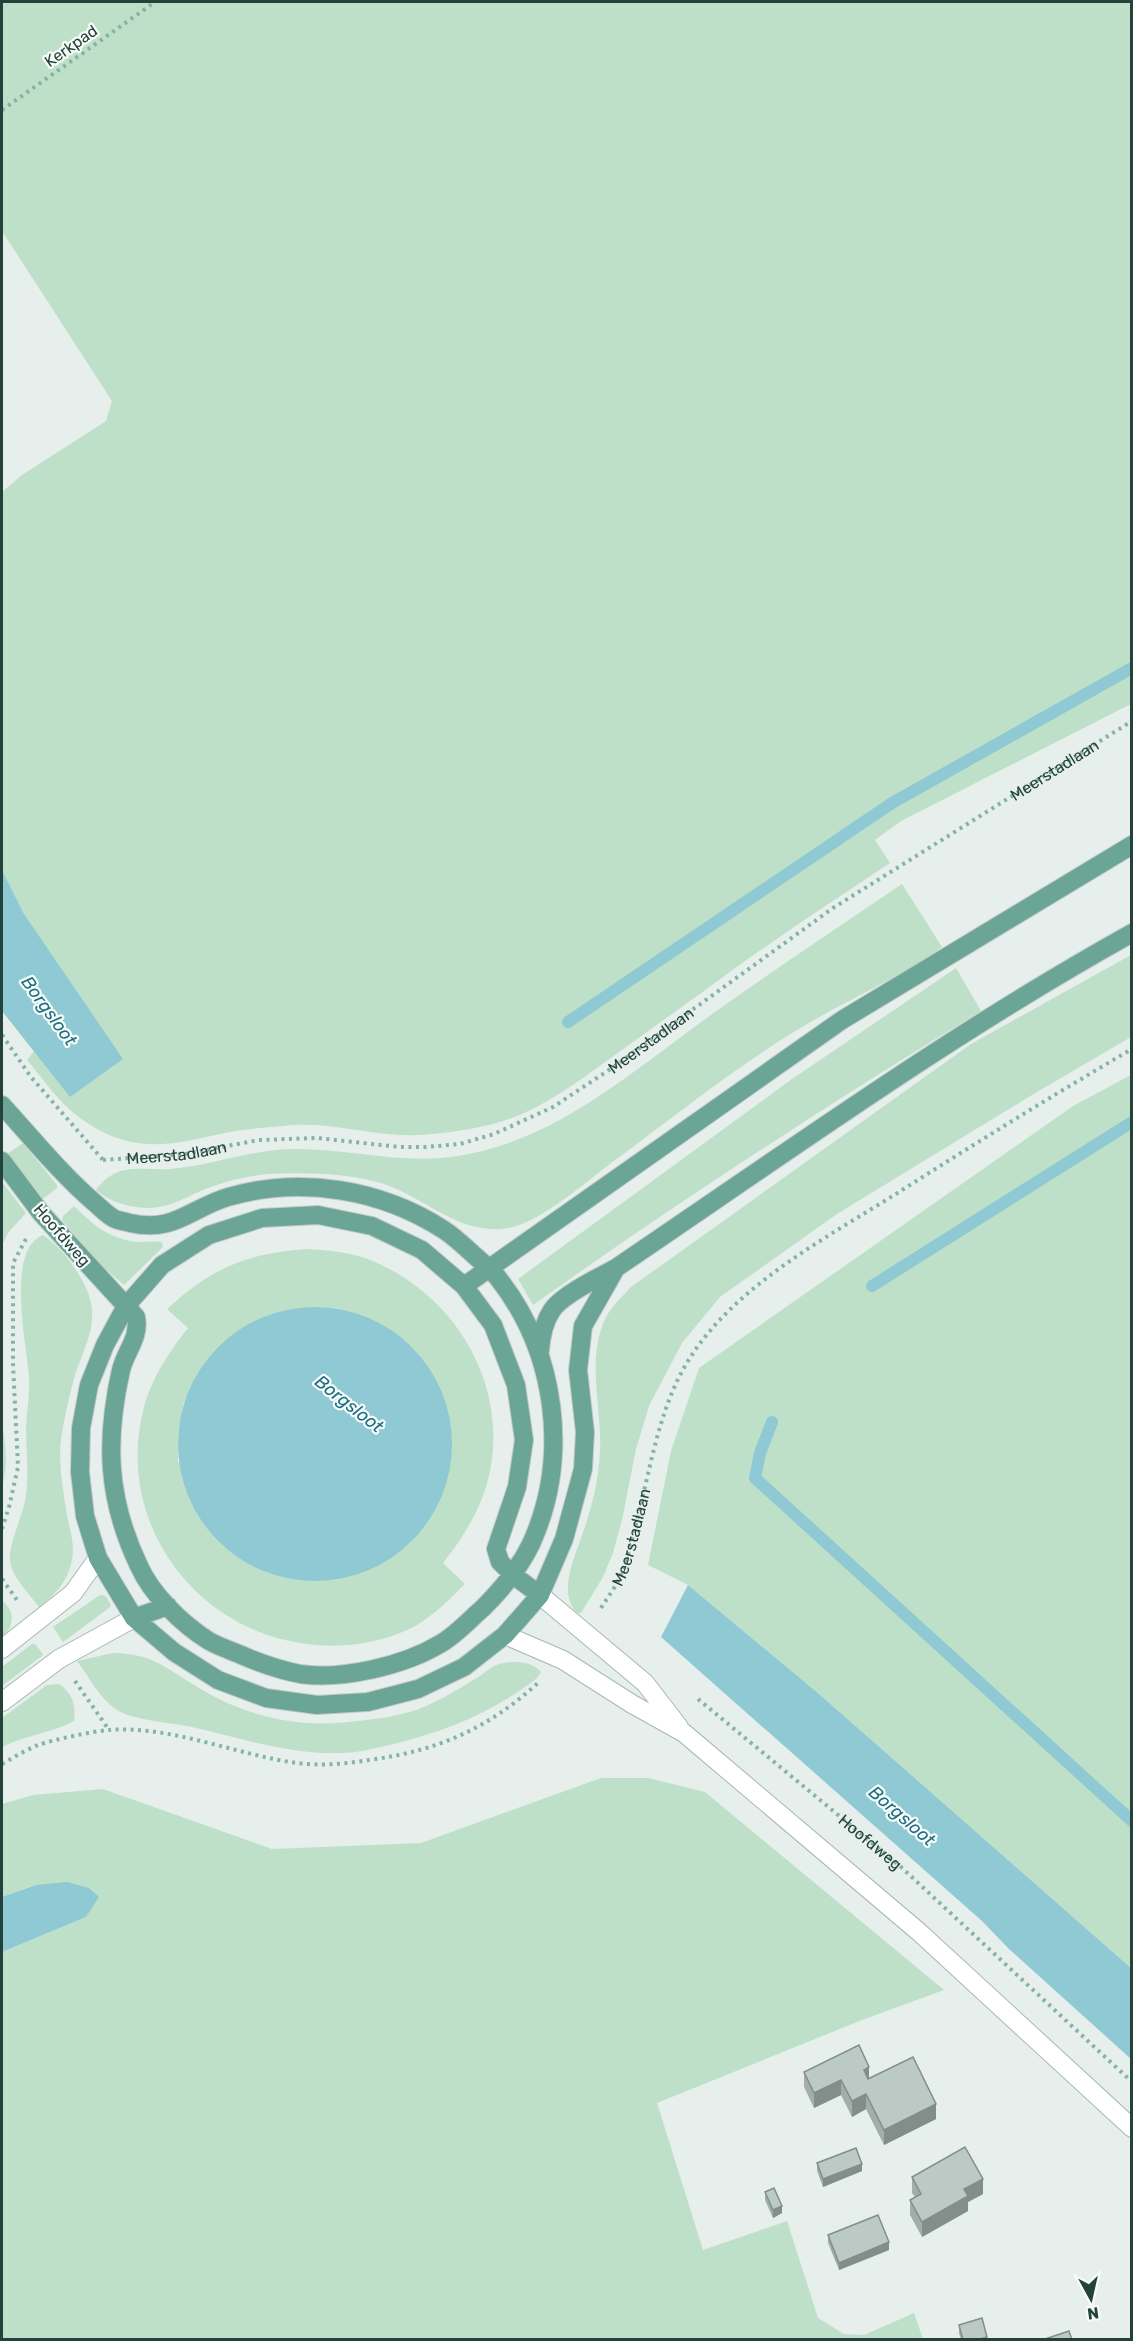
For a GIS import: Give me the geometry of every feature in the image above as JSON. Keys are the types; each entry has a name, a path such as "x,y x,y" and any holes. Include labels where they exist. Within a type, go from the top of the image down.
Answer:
{"main road":[{"path":"464,1286 843,1020 1131,845"},
{"path":"540,1351 542,1331 553,1308 578,1289 616,1268 896,1076 1072,966 1131,933"},
{"path":"2,1105 73,1185 113,1218 156,1227 226,1198 273,1187 318,1187 363,1194 405,1210 445,1230 498,1278 514,1302 540,1351 549,1384 552,1470 543,1510 531,1544 513,1575 469,1621 440,1644 396,1664 353,1674 301,1674 250,1659 210,1641 168,1606 134,1618"},
{"name":"Hoofdweg","path":"2,1161 41,1213 136,1317 138,1329 123,1361 110,1428 111,1464 116,1501 140,1569 168,1606"},
{"path":"540,1595 500,1562 496,1549 517,1487 524,1440 516,1385 493,1325 464,1286 422,1250 372,1226 318,1215 262,1218 209,1235 162,1264 126,1306 105,1345 89,1385 81,1428 80,1473 84,1505 98,1558 134,1618 174,1652 218,1680 266,1698 317,1705 368,1702 418,1689 464,1666 505,1635 540,1595 564,1539 583,1468 585,1432 578,1370 583,1326 616,1268"}],"street":[{"path":"2,1649 74,1593 98,1558"},
{"path":"540,1595 645,1683 684,1733"},
{"path":"2,1702 59,1659 134,1618"},
{"path":"505,1635 563,1660 632,1704 684,1733 919,1932 1131,2128"}],"path":[{"name":"Kerkpad","path":"2,110 154,2"},
{"name":"Meerstadlaan","path":"103,1160 185,1154 260,1140 317,1138 400,1147 426,1147 460,1144 494,1134 553,1107 612,1068 833,908 1131,721"},
{"path":"2,1035 31,1077 103,1160 73,1185"},
{"name":"Meerstadlaan","path":"598,1612 616,1584 630,1550 654,1451 672,1392 688,1361 736,1302 798,1256 1044,1100 1131,1049"},
{"path":"2,1529 18,1467 13,1364 13,1263 41,1213"},
{"name":"Hoofdweg","path":"694,1697 901,1867 1131,2082"},
{"path":"2,1764 39,1744 109,1730"}],"green space":[{"path":"2,2 1131,2 1131,704 901,821 875,840 890,863 750,958 553,1098 509,1119 482,1127 423,1135 385,1134 327,1126 298,1125 235,1131 182,1142 147,1144 114,1137 80,1118 52,1091 27,1060 34,1051 71,1097 24,914 2,870 2,492 22,475 106,421 112,401 2,231"},
{"path":"902,884 942,947 910,968 784,1038 688,1105 562,1201 531,1220 501,1229 485,1229 456,1220 387,1185 328,1174 282,1173 245,1177 208,1188 168,1205 149,1208 121,1204 96,1190 104,1181 121,1171 200,1165 275,1150 312,1149 416,1159 437,1158 494,1148 529,1135 562,1119 594,1099 715,1012"},
{"path":"1131,955 1131,1037 837,1214 720,1297 682,1343 649,1406 636,1449 613,1553 603,1577 581,1613 577,1613 569,1597 569,1579 598,1474 600,1434 596,1351 605,1319 613,1306 631,1287 971,1044"},
{"path":"956,968 981,1011 755,1154 643,1228 533,1305 518,1279 792,1079"},
{"path":"1131,1075 1131,1968 819,1694 688,1585 648,1565 671,1451 699,1368 1073,1106"},
{"path":"23,1143 57,1185 57,1188 43,1199 7,1154"},
{"path":"2,1182 26,1213 8,1233 2,1246"},
{"path":"74,1206 111,1235 129,1241 162,1242 163,1247 124,1285 102,1266 62,1220 63,1216"},
{"path":"43,1235 67,1258 81,1278 90,1299 92,1318 71,1389 60,1453 61,1474 73,1543 72,1560 68,1574 60,1586 39,1607 14,1574 10,1554 25,1502 27,1478 26,1427 29,1383 21,1278 31,1244"},
{"path":"306,1249 345,1253 368,1259 400,1275 428,1296 452,1321 471,1349 484,1380 492,1414 493,1448 487,1484 469,1526 443,1563 465,1584 448,1601 417,1625 378,1640 335,1646 307,1644 266,1634 229,1617 197,1593 172,1563 152,1528 141,1490 138,1449 144,1407 162,1365 188,1328 167,1309 215,1273 247,1259","holes":["317,1307 372,1320 394,1334 418,1354 178,1463 178,1432 184,1402 288,1310"]},
{"path":"2,1390 6,1458 2,1487"},
{"path":"100,1595 106,1596 111,1605 109,1608 63,1642 53,1627"},
{"path":"2,1601 10,1609 12,1619 9,1629 2,1637"},
{"path":"35,1644 43,1654 42,1656 2,1686 2,1667"},
{"path":"113,1653 150,1659 236,1707 275,1718 315,1723 372,1719 412,1711 448,1695 499,1664 526,1663 541,1672 537,1678 504,1701 451,1726 414,1739 367,1750 322,1753 266,1745 123,1713 105,1700 77,1661"},
{"path":"59,1684 68,1692 72,1700 74,1721 2,1747 2,1718 47,1685"},
{"path":"601,1778 648,1778 705,1792 944,1990 862,2020 657,2103 703,2250 787,2221 818,2318 844,2334 864,2335 914,2313 923,2339 2,2340 2,1952 86,1917 36,1885 2,1897 2,1804 33,1795 103,1789 272,1849 421,1843"}],"water":[{"name":"Borgsloot","path":"2,870 24,914 123,1059 70,1097 2,1011"},
{"name":"Borgsloot","path":"315,1307 355,1313 380,1323 412,1347 436,1379 446,1404 452,1444 446,1484 436,1509 412,1541 380,1565 355,1575 315,1581 275,1575 250,1565 218,1541 194,1509 184,1484 178,1444 184,1404 194,1379 218,1347 250,1323 275,1313"},
{"name":"Borgsloot","path":"688,1585 819,1694 1131,1968 1131,2059 1009,1949 982,1921 661,1637"},
{"path":"67,1882 89,1888 99,1897 86,1917 2,1952 2,1897 36,1885"}],"building":[{"path":"859,2045 869,2067 864,2070 868,2079 913,2057 936,2104 884,2130 866,2094 852,2101 841,2080 814,2093 804,2072"},
{"path":"965,2147 983,2179 964,2189 968,2196 922,2222 910,2200 921,2194 912,2177"},
{"path":"856,2148 862,2164 823,2179 817,2163"},
{"path":"774,2188 782,2206 773,2210 765,2192"},
{"path":"878,2215 889,2242 839,2263 828,2235"},
{"path":"982,2318 987,2337 963,2340 959,2325"},
{"path":"1069,2331 1072,2340 1042,2340"}],"waterway":[{"path":"568,1022 892,803 1132,668"},
{"path":"872,1286 1132,1122"},
{"path":"772,1422 760,1453 755,1478 1132,1821"}]}
